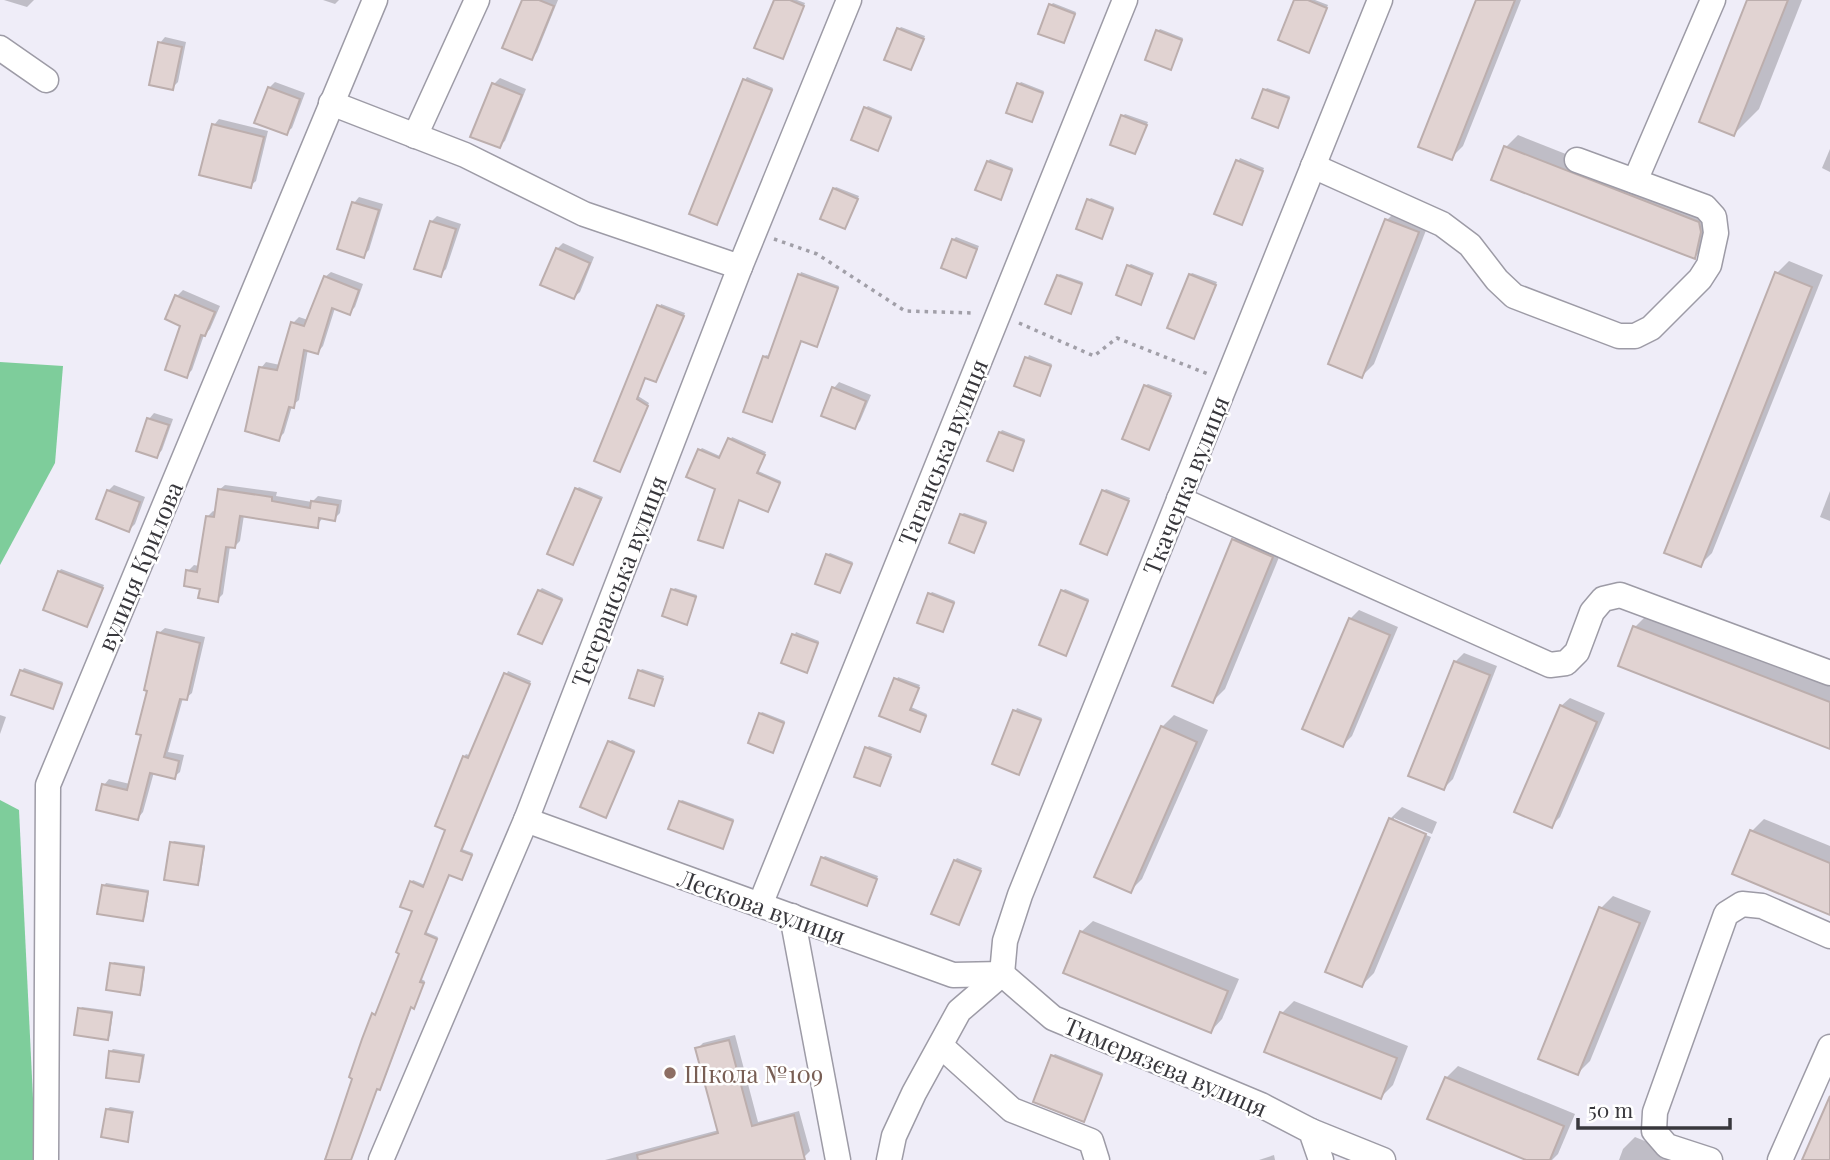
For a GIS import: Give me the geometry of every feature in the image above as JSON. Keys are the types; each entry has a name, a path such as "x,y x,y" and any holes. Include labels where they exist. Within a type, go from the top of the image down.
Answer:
{"street":[{"name":"вулиця Крилова","path":"46,1160 48,785 375,0"},
{"path":"415,136 477,0"},
{"name":"Тегеранська вулиця","path":"381,1160 526,820 740,267 849,0"},
{"name":"Таганська вулиця","path":"760,905 1125,0"},
{"name":"Ткаченка вулиця","path":"1002,974 1005,941 1020,895 1380,0"},
{"path":"1635,181 1713,0"},
{"path":"0,48 47,80"},
{"path":"331,103 465,155 584,214 740,267"},
{"path":"1313,166 1442,224 1470,245 1514,296 1619,336 1635,336 1651,328 1700,279 1709,265 1716,233 1714,217 1705,206 1577,160"},
{"path":"1179,499 1550,665 1566,663 1577,652 1592,612 1603,598 1620,595 1830,673"},
{"name":"Лескова вулиця","path":"526,820 953,975 1002,974"},
{"path":"1710,1160 1667,1146 1654,1131 1655,1112 1726,915 1742,904 1762,906 1830,936"},
{"path":"792,916 838,1160"},
{"path":"889,1160 894,1136 959,1011 1002,974"},
{"name":"Тимерязєва вулиця","path":"1002,974 1053,1018 1261,1105 1311,1131 1383,1160"},
{"path":"941,1046 1012,1110 1091,1141 1097,1160"},
{"path":"1780,1160 1830,1047"},
{"path":"1311,1131 1321,1160"}],"path":[{"path":"754,232 817,254 905,311 997,314 1094,356 1117,338 1226,382"}],"green space":[{"path":"0,362 63,366 55,463 0,565"},
{"path":"0,800 19,810 36,1160 0,1160"}],"building":[{"path":"522,0 539,0 554,6 532,60 502,48"},
{"path":"774,0 790,0 804,6 783,59 754,48"},
{"path":"1294,0 1308,0 1327,8 1309,53 1278,40"},
{"path":"1476,0 1515,0 1452,160 1418,147"},
{"path":"1747,0 1788,0 1734,136 1699,122"},
{"path":"1049,4 1075,14 1064,43 1038,34"},
{"path":"897,28 924,39 911,70 884,60"},
{"path":"1156,30 1182,40 1171,70 1145,60"},
{"path":"158,42 182,47 173,90 149,85"},
{"path":"743,79 772,90 717,225 689,214"},
{"path":"492,83 522,95 500,148 470,137"},
{"path":"1017,83 1043,93 1032,122 1006,113"},
{"path":"268,87 300,99 287,135 254,123"},
{"path":"1263,89 1289,98 1278,128 1252,118"},
{"path":"864,107 891,118 878,151 851,140"},
{"path":"1121,115 1147,125 1135,154 1110,145"},
{"path":"212,124 264,137 251,188 199,175"},
{"path":"1504,146 1699,222 1701,232 1695,259 1491,180"},
{"path":"1236,160 1263,171 1242,225 1214,214"},
{"path":"987,161 1012,170 1001,200 975,190"},
{"path":"833,188 858,199 845,229 820,219"},
{"path":"1087,199 1113,209 1102,239 1076,229"},
{"path":"352,202 379,210 364,258 337,249"},
{"path":"1385,219 1419,232 1362,378 1328,364"},
{"path":"430,221 456,229 441,277 414,269"},
{"path":"952,239 977,249 966,278 941,268"},
{"path":"556,248 590,263 574,299 540,285"},
{"path":"1127,265 1152,275 1141,305 1116,295"},
{"path":"1775,272 1812,287 1701,567 1664,553"},
{"path":"798,274 838,288 817,347 801,341 772,422 743,412 763,356 768,358"},
{"path":"1189,274 1216,285 1194,339 1167,328"},
{"path":"1057,275 1082,284 1071,314 1045,304"},
{"path":"324,276 359,290 350,315 332,308 318,354 304,350 294,408 289,407 279,441 245,431 259,367 277,370 291,322 304,326"},
{"path":"175,295 215,312 205,336 201,335 187,378 165,370 180,326 165,319"},
{"path":"657,305 684,316 656,382 645,378 637,399 648,406 620,472 594,461"},
{"path":"1025,357 1051,366 1040,396 1014,386"},
{"path":"1144,385 1171,396 1149,450 1122,439"},
{"path":"832,387 866,401 855,429 821,416"},
{"path":"147,418 169,425 157,458 136,451"},
{"path":"999,432 1024,441 1013,471 987,461"},
{"path":"728,438 765,455 757,473 780,483 768,512 739,500 723,548 698,540 715,489 686,477 698,449 719,458"},
{"path":"575,488 601,499 573,565 547,554"},
{"path":"218,489 272,497 272,501 310,508 311,501 338,505 335,521 319,518 318,528 240,516 235,548 226,547 218,602 198,598 200,589 184,586 186,570 197,572 206,516 214,517"},
{"path":"107,490 140,502 129,532 96,519"},
{"path":"1102,490 1129,501 1107,555 1080,544"},
{"path":"960,514 986,523 974,553 949,543"},
{"path":"1232,539 1273,557 1213,703 1172,686"},
{"path":"826,554 852,564 840,593 815,584"},
{"path":"58,571 103,588 87,627 43,610"},
{"path":"671,589 696,597 687,625 662,616"},
{"path":"538,590 562,600 542,644 518,634"},
{"path":"1061,590 1088,601 1066,656 1039,645"},
{"path":"928,593 954,603 943,632 917,623"},
{"path":"1349,618 1390,635 1343,747 1302,729"},
{"path":"1633,626 1830,702 1830,749 1618,666"},
{"path":"157,632 200,643 187,700 180,699 164,757 179,761 175,779 150,773 138,820 96,810 102,784 127,790 141,735 136,734 147,691 144,690"},
{"path":"792,634 818,643 807,673 781,663"},
{"path":"1454,661 1490,675 1444,790 1408,776"},
{"path":"20,670 62,684 53,709 11,695"},
{"path":"638,670 663,679 654,706 629,698"},
{"path":"504,673 530,684 461,851 472,855 462,880 449,875 425,934 437,939 420,982 424,983 414,1009 411,1007 380,1090 377,1089 351,1160 325,1160 352,1079 349,1077 362,1039 372,1013 375,1015 399,954 396,952 412,911 400,907 410,881 423,887 445,830 435,826 463,756 468,758"},
{"path":"894,678 919,688 910,710 926,716 920,732 879,716"},
{"path":"1560,705 1597,722 1552,828 1514,812"},
{"path":"1013,710 1041,720 1019,775 992,764"},
{"path":"759,713 784,723 773,753 748,743"},
{"path":"1161,726 1197,742 1131,893 1094,877"},
{"path":"608,741 634,752 606,818 580,807"},
{"path":"865,747 891,757 880,786 854,777"},
{"path":"679,801 733,821 723,849 668,829"},
{"path":"1389,818 1426,834 1362,987 1325,972"},
{"path":"1750,830 1830,863 1830,915 1732,874"},
{"path":"170,842 204,847 198,885 164,880"},
{"path":"821,857 877,879 867,906 811,885"},
{"path":"954,860 981,871 959,925 931,914"},
{"path":"102,885 148,892 143,921 97,914"},
{"path":"1599,907 1640,923 1578,1075 1538,1059"},
{"path":"1080,931 1228,991 1211,1033 1063,973"},
{"path":"110,963 144,968 140,995 106,990"},
{"path":"78,1008 112,1013 108,1040 74,1035"},
{"path":"1280,1012 1397,1058 1381,1099 1264,1052"},
{"path":"729,1040 752,1126 794,1115 805,1160 638,1160 637,1155 718,1133 695,1048"},
{"path":"109,1051 143,1056 139,1082 106,1078"},
{"path":"1051,1055 1102,1075 1084,1122 1033,1102"},
{"path":"1445,1077 1564,1126 1550,1160 1526,1160 1427,1119"},
{"path":"1830,1096 1830,1160 1802,1160"},
{"path":"106,1109 132,1113 128,1142 101,1137"}],"place":[{"name":"Школа №109","path":"670,1073"}]}
